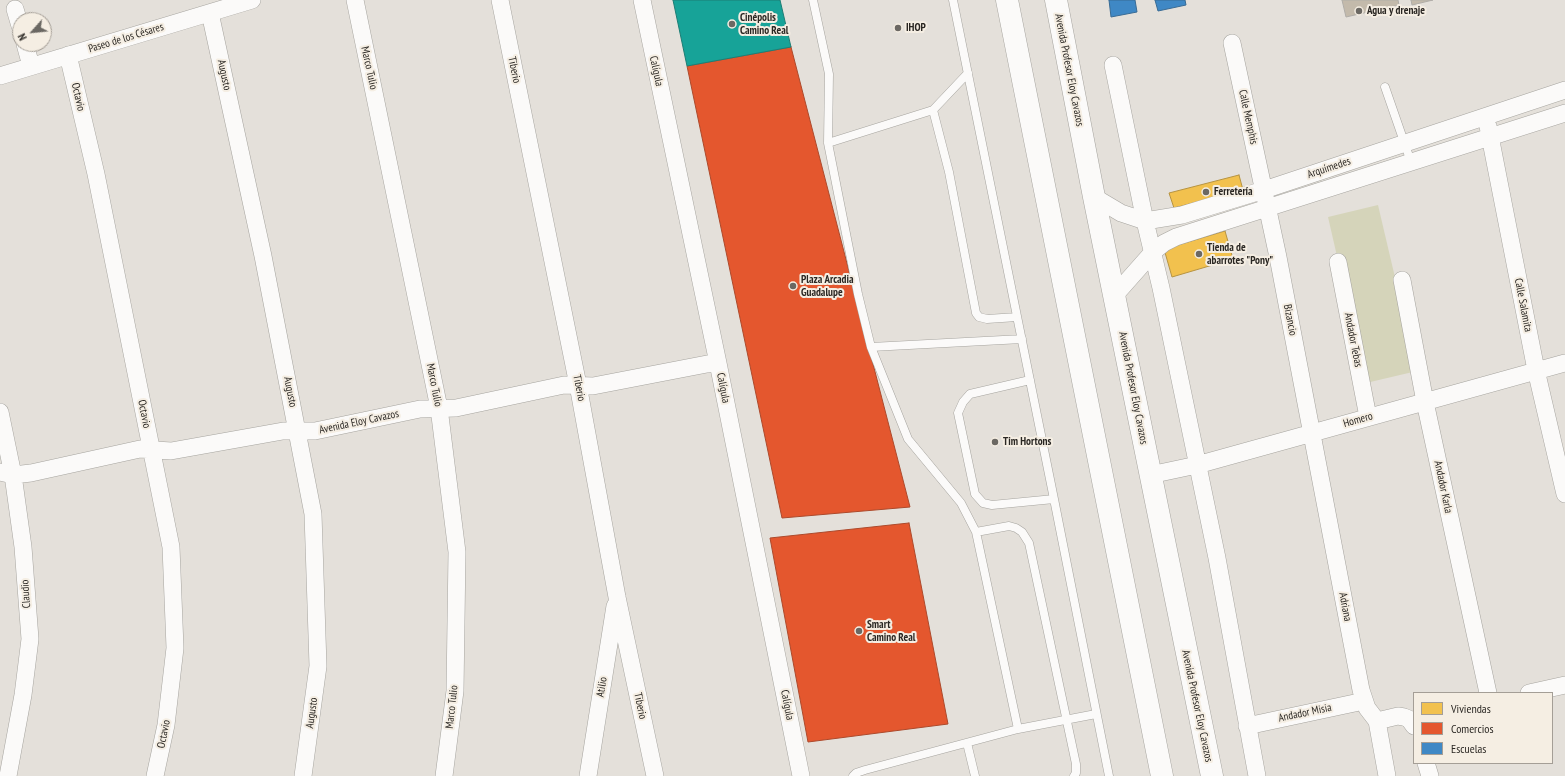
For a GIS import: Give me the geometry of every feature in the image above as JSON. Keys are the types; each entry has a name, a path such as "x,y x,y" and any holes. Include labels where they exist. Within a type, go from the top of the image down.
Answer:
{"main road":[{"path":"1007,0 1162,776"},
{"name":"Avenida Profesor Eloy Cavazos","path":"1056,0 1094,197 1212,776"}],"street":[{"name":"Paseo de los Césares","path":"0,76 252,0"},
{"name":"Marco Tulio","path":"355,0 439,408 457,552 455,691 444,776"},
{"name":"Tiberio","path":"500,0 578,385 617,597 655,776"},
{"name":"Calígula","path":"642,0 718,363 801,776"},
{"name":"Augusto","path":"210,13 263,256 298,430 313,514 318,666 303,776"},
{"name":"Calle Memphis","path":"1232,43 1267,207"},
{"path":"27,52 31,66"},
{"name":"Octavio","path":"68,55 96,174 171,547 175,648 166,725 155,776"},
{"path":"1113,65 1145,221 1171,334 1231,630 1257,776"},
{"name":"Arquímedes","path":"1094,197 1120,213 1145,221 1182,215 1264,190 1565,90"},
{"name":"Arquímedes","path":"1114,296 1153,252 1164,243 1176,237 1565,113"},
{"name":"Calle Salamita","path":"1486,116 1536,370 1565,494"},
{"name":"Bizancio","path":"1267,207 1278,257 1311,434"},
{"name":"Andador Tebas","path":"1338,262 1368,417"},
{"name":"Andador Karla","path":"1402,280 1425,402 1488,692"},
{"name":"Avenida Eloy Cavazos","path":"6,473 31,473 140,449 172,451 282,431 315,431 420,409 456,408 564,385 593,386 718,363"},
{"name":"Homero","path":"1150,475 1197,465 1565,363"},
{"name":"Claudio","path":"0,412 6,473 23,547 30,639 24,695 8,776"},
{"name":"Adriana","path":"1311,434 1364,701 1367,708 1377,721 1387,776"},
{"name":"Atilio","path":"588,776 617,597"},
{"path":"1534,692 1565,686"},
{"name":"Andador Misia","path":"1247,726 1364,701"},
{"path":"1377,721 1398,716 1409,719 1413,724"},
{"path":"1426,764 1430,776"}],"lane":[{"path":"813,0 829,74 828,143 858,294 871,347 908,439 962,503 976,532 1018,730"},
{"path":"953,0 1018,317 1109,776"},
{"path":"828,143 933,110 968,73"},
{"path":"1386,87 1411,162"},
{"path":"933,110 949,172 976,313 979,317 987,319 1018,317"},
{"path":"871,347 1022,339"},
{"path":"1030,380 970,394 963,402 958,413 975,494 983,503 992,505 1054,499"},
{"path":"976,532 1009,526 1022,532 1029,543 1076,764 1076,773 1074,776"},
{"path":"853,776 856,773 865,770 967,743 1018,730 1096,714"},
{"path":"967,743 975,776"}],"green space":[{"path":"1378,205 1417,371 1366,383 1328,217"}],"building: Viviendas":[{"name":"Ferretería","path":"1239,175 1243,190 1174,208 1169,193"},
{"name":"Tienda de abarrotes \"Pony\"","path":"1225,231 1233,259 1172,277 1164,249"}],"building: Comercios":[{"name":"Plaza Arcadia Guadalupe","path":"791,47 910,507 782,518 687,66"},
{"name":"Smart Camino Real","path":"909,523 948,724 808,742 770,538"}],"building: Escuelas":[{"path":"1109,0 1135,0 1137,12 1111,17"},
{"path":"1155,0 1185,0 1186,5 1158,11"}],"building: Público":[{"name":"Cinépolis Camino Real","path":"673,0 780,0 791,47 687,66"}],"building: Otros":[{"name":"Agua y drenaje","path":"1342,0 1398,0 1399,5 1346,17"},
{"name":"Agua y drenaje","path":"1411,0 1433,0 1412,5"}],"place":[{"name":"Agua y drenaje","path":"1359,11"},
{"name":"Cinépolis Camino Real","path":"732,24"},
{"name":"IHOP","path":"898,28"},
{"name":"Ferretería","path":"1206,192"},
{"name":"Tienda de abarrotes \"Pony\"","path":"1199,254"},
{"name":"Plaza Arcadia Guadalupe","path":"793,286"},
{"name":"Tim Hortons","path":"995,442"},
{"name":"Smart Camino Real","path":"859,631"}]}
